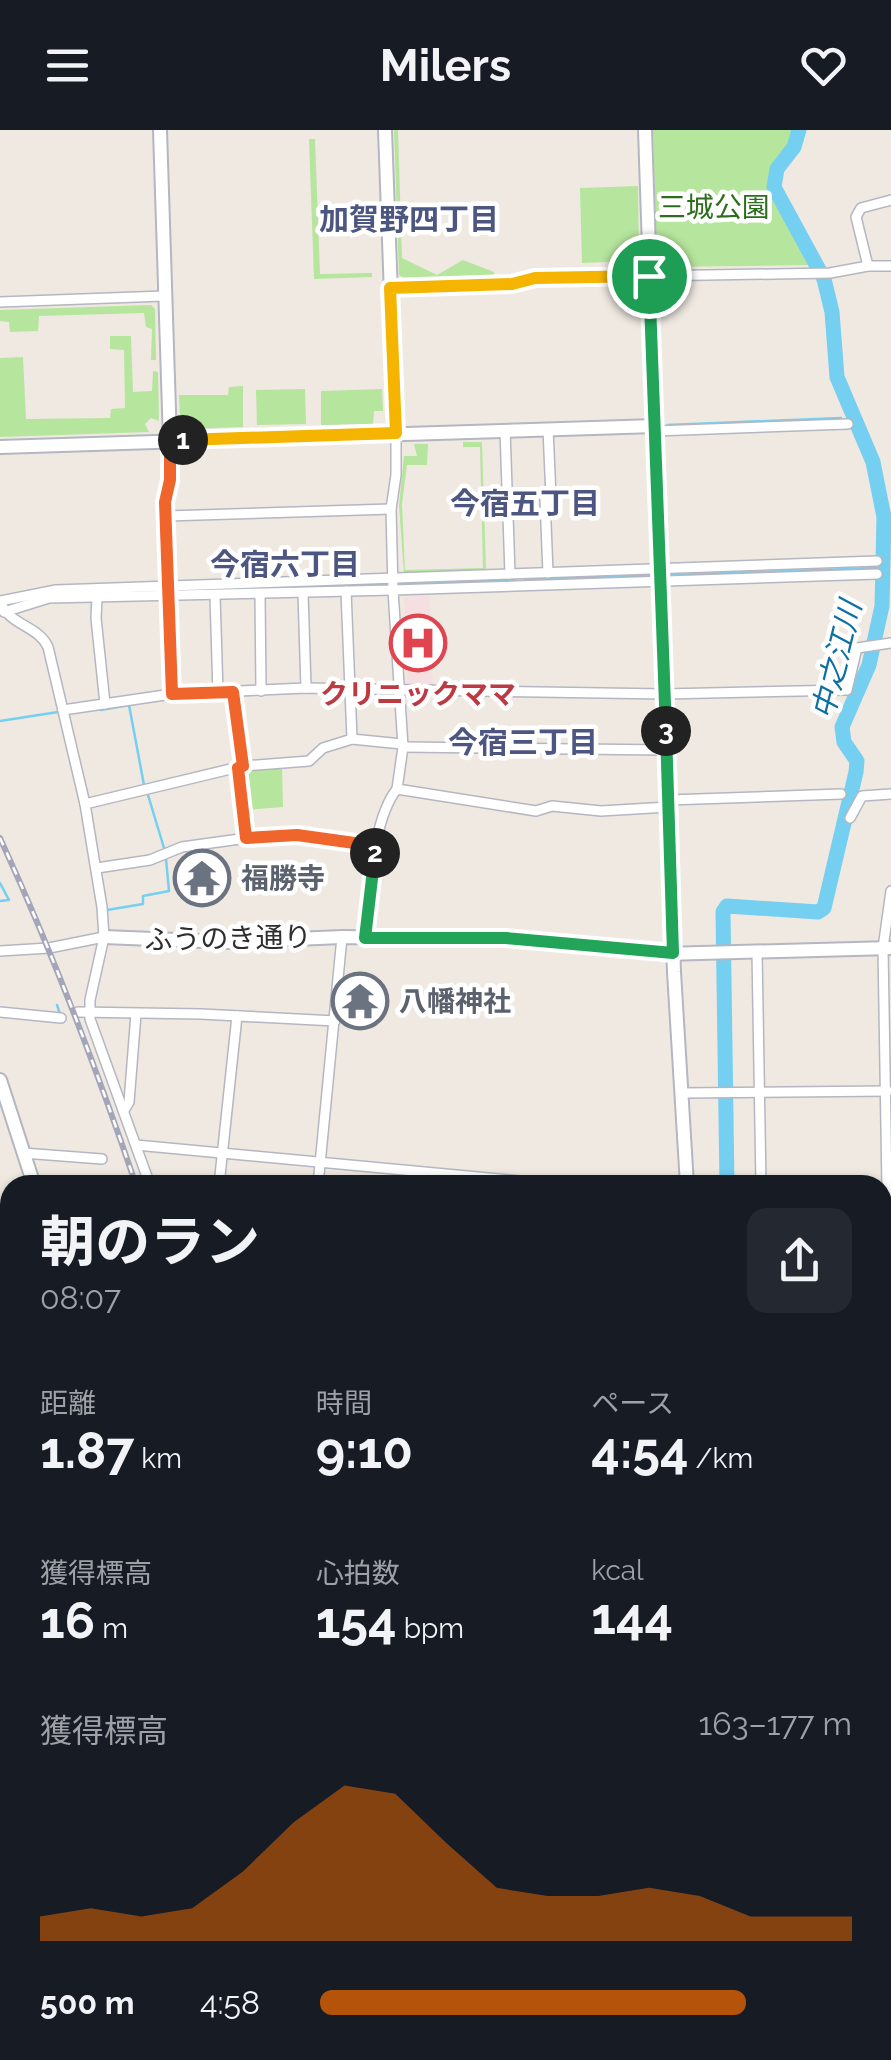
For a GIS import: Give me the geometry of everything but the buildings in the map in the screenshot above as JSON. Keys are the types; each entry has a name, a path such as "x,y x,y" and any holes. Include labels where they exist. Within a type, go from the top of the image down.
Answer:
{"street":[{"path":"160,130 170,440 166,516 172,694"},
{"path":"365,938 376,846 391,796 397,789 402,746 393,590 391,509 396,433 385,130"},
{"path":"645,130 673,953 686,1175"},
{"path":"868,266 856,217 861,208 891,200"},
{"path":"390,288 512,284 535,278 814,274 891,266"},
{"path":"0,302 164,296"},
{"path":"0,447 505,430 848,424"},
{"path":"548,429 548,573"},
{"path":"505,430 510,574"},
{"path":"166,516 391,509"},
{"path":"1,604 41,592 216,596 346,592 877,562"},
{"path":"1,604 49,598 97,599 394,578 510,574 877,574"},
{"path":"346,592 352,739"},
{"path":"303,593 306,688"},
{"path":"260,594 261,691"},
{"path":"216,596 218,692"},
{"path":"97,599 106,704"},
{"path":"1,604 43,636 63,710 97,868 104,937 90,1013 92,1026 146,1175"},
{"path":"63,710 172,694 306,688 664,694 848,690 858,648 891,643"},
{"path":"233,692 246,838"},
{"path":"85,804 241,767 309,761 324,748 352,739 402,746 666,750"},
{"path":"397,789 536,811 552,806 601,811 841,794"},
{"path":"850,818 862,796 891,794"},
{"path":"97,868 150,860 182,847 246,838 297,835 376,846"},
{"path":"889,1175 887,948 891,891"},
{"path":"0,951 48,948 104,937"},
{"name":"ふうのき通り","path":"104,937 226,942 342,937 506,938 673,953 887,948"},
{"path":"319,1175 342,937"},
{"path":"756,951 761,1175"},
{"path":"0,1012 61,1018"},
{"path":"78,1012 334,1021"},
{"path":"124,1110 129,1102 136,1014"},
{"path":"220,1175 236,1016"},
{"path":"0,1081 31,1175"},
{"path":"682,1093 888,1090"},
{"path":"136,1145 453,1175"},
{"path":"23,1153 102,1159"}],"shaded area":[{"name":"クリニックママ","path":"429,595 433,689 407,688 404,597"}],"green space":[{"path":"394,130 398,130 402,258 437,275 463,260 494,272 494,278 407,280 399,275"},
{"name":"三城公園","path":"653,130 793,130 790,145 774,162 768,187 813,265 666,267 657,259"},
{"path":"309,139 315,139 320,274 372,273 372,277 314,279"},
{"path":"638,186 639,254 631,261 582,263 580,188"},
{"path":"151,305 155,309 156,360 151,360 152,329 146,327 144,313 39,316 38,331 10,332 9,322 0,321 0,310"},
{"path":"110,336 131,336 133,392 152,391 153,371 158,372 159,421 151,418 145,424 149,432 0,437 0,358 23,357 26,419 110,418 111,409 125,408 124,350 110,349"},
{"path":"243,386 243,427 191,429 180,417 179,395 228,395 229,387"},
{"path":"305,389 306,424 257,425 256,390"},
{"path":"382,389 383,411 374,411 373,424 321,425 321,391"},
{"path":"463,442 482,442 486,571 404,574 399,505 404,456 417,456 414,444 428,444 427,465 407,465 402,504 405,570 483,568 480,447 463,447"},
{"path":"282,766 283,807 246,810 241,771"}],"waterway":[{"name":"中之江川","path":"727,1175 723,912 727,906 818,912 824,908 856,772 857,761 844,742 842,727 869,665 882,606 884,517 873,462 837,377 832,312 824,279 774,187 777,169 794,147 799,130"},
{"path":"668,425 841,418"},
{"path":"672,575 875,568"},
{"path":"525,580 650,575"},
{"path":"402,583 515,580"},
{"path":"264,589 388,584"},
{"path":"230,589 254,589"},
{"path":"92,603 92,613"},
{"path":"101,710 129,705 144,785"},
{"path":"0,721 58,712"},
{"path":"148,795 164,848"},
{"path":"107,910 143,904 143,896 169,891 166,859"},
{"path":"0,883 9,900 0,901"},
{"path":"57,1005 60,1014"}],"railway":[{"path":"0,838 38,923 132,1175"}],"place":[{"name":"クリニックママ","path":"418,643"},
{"name":"福勝寺","path":"202,878"},
{"name":"八幡神社","path":"360,1001"}],"district":[{"name":"加賀野四丁目","path":"409,220"},
{"name":"今宿五丁目","path":"525,504"},
{"name":"今宿六丁目","path":"285,565"},
{"name":"今宿三丁目","path":"523,743"}],"route":[{"path":"649,276 673,953 506,938 365,938 376,846 297,835 246,838 238,768 243,766 233,692 172,694 165,502 170,480 170,440 396,433 390,288 512,284 535,278 649,276"}]}
